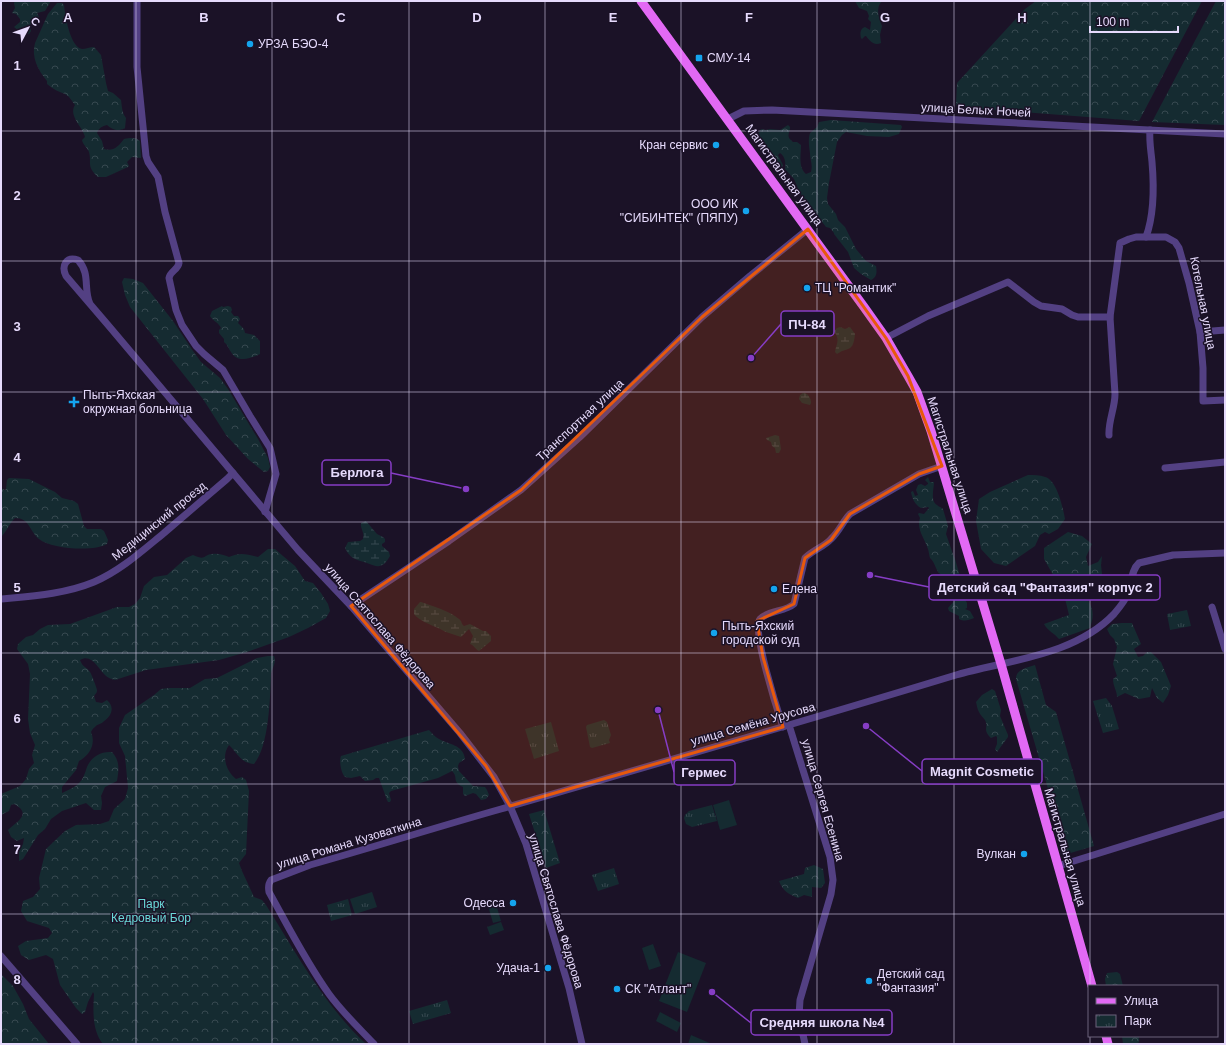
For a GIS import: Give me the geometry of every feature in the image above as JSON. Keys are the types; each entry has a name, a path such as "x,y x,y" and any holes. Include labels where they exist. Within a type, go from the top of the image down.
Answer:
{"main road":[{"name":"Магистральная улица","path":"641,1 886,338 917,392 942,466 1001,664 1092,985"}],"street":[{"path":"137,1 137,67 146,156 148,162 158,177 165,212 179,263 178,267 169,276 176,310 182,325 193,341 204,354 223,370 270,448 276,474 265,512"},
{"name":"улица Белых Ночей","path":"728,119 744,111 772,110 1225,134"},
{"path":"1146,237 1150,226 1152,203 1152,162 1149,141 1150,130"},
{"name":"Транспортная улица","path":"351,606 449,541 521,490 591,426 702,317 808,229"},
{"name":"Котельная улица","path":"1109,435 1115,394 1110,317 1120,243 1133,238 1169,238 1175,242 1179,248 1189,283 1200,332 1203,368 1203,401 1225,400"},
{"name":"улица Святослава Фёдорова","path":"90,304 87,296 86,274 78,260 73,259 66,262 64,269 66,276 265,512 298,550 351,606 460,733 504,792 526,844 569,988 582,1044"},
{"path":"886,338 928,316 1008,282 1041,306 1062,310 1078,317 1110,317"},
{"path":"1200,332 1225,330"},
{"path":"1165,468 1225,462"},
{"name":"улица Сергея Есенина","path":"805,1044 799,1016 800,1000 829,902 833,880 830,857 766,670 759,639 758,624 759,620 763,617 790,607 794,604 806,558 810,553 831,540 850,514 919,474 942,466"},
{"name":"Медицинский проезд","path":"1,598 61,592 85,586 103,578 140,553 233,473"},
{"name":"улица Семёна Урусова","path":"510,806 968,672 1038,655 1074,642 1094,631 1107,620 1122,604 1129,591 1134,570 1139,563 1173,555 1225,553"},
{"path":"1212,607 1225,649"},
{"name":"улица Романа Кузоваткина","path":"374,1044 341,1009 321,982 270,892 268,886 269,882 276,877 310,866 510,806"},
{"path":"1058,866 1162,835 1225,814"},
{"path":"1,956 77,1044"}],"highlighted area":[{"path":"808,229 886,338 908,376 942,466 919,474 850,514 831,540 805,558 794,604 757,621 763,657 783,727 510,806 486,766 351,606 521,490 702,317"}],"green space":[{"path":"15,1 51,1 45,11 37,13 39,17 32,25 31,31 29,34 24,35 14,27 20,22 20,19 16,14 12,13 15,8"},
{"path":"855,1 882,1 878,10 882,26 880,35 881,43 874,43 866,36 862,39 861,38 861,30 865,27 870,30 871,22 868,19 869,16 867,11 859,8"},
{"path":"1036,1 1202,1 1139,121 959,107 956,105 957,83 1025,9"},
{"path":"1216,1 1225,1 1225,125 1152,122"},
{"path":"57,3 62,3 64,5 69,30 74,43 82,49 94,47 101,55 108,91 113,93 121,100 123,112 126,118 125,128 116,130 107,125 100,129 97,133 102,141 104,149 110,150 116,148 124,139 135,138 140,141 141,158 132,157 127,162 128,167 106,177 98,177 92,170 89,152 82,140 85,137 84,133 73,113 75,105 66,95 47,84 47,81 36,63 34,53 35,43 48,14"},
{"path":"831,120 901,125 902,127 899,134 889,137 867,136 846,132 837,142 829,183 827,198 828,204 836,214 838,220 845,227 856,249 866,261 876,266 876,274 871,280 854,268 848,252 830,228 826,227 800,193 794,179 785,169 783,156 780,153 778,155 783,165 782,167 778,164 757,136 761,129 780,130 788,125 790,127 788,135 789,138 793,142 797,142 801,145 801,164 803,171 806,174 811,172 812,169 809,143 810,133 817,127 819,122"},
{"path":"124,278 133,279 143,283 173,321 201,362 220,378 258,439 268,458 270,467 268,471 264,472 248,459 226,435 203,399 130,307 122,282"},
{"path":"222,306 231,307 231,312 234,316 238,316 240,319 238,323 244,329 245,333 254,335 260,341 260,354 240,359 230,351 219,333 221,328 220,326 210,316 212,311"},
{"path":"840,327 845,329 850,327 855,334 852,347 837,354 835,352 837,339 834,331"},
{"path":"803,393 808,395 810,398 810,405 802,403 799,399 800,395"},
{"path":"775,435 779,436 781,449 779,453 776,453 771,442 766,438"},
{"path":"1028,475 1043,476 1053,483 1059,495 1065,519 1058,529 1049,534 1045,532 1040,535 1035,546 1006,566 994,563 981,549 976,521 979,499 990,492"},
{"path":"928,477 930,482 934,482 934,501 943,509 948,526 946,534 960,576 956,579 943,576 939,573 930,558 920,530 920,518 918,514 924,514 929,508 921,508 917,505 911,492 913,491 915,496 918,495 916,490 918,485 921,484 925,486 928,484 925,480"},
{"path":"9,478 29,479 55,492 62,498 74,501 78,504 84,526 87,529 101,529 104,531 108,540 107,544 83,549 53,545 39,539 24,520 15,518 1,537 1,488 6,489 7,480"},
{"path":"366,521 377,534 385,539 382,546 389,552 390,556 383,565 375,566 354,558 349,555 345,548 348,542 360,541 363,539 361,523"},
{"path":"1068,532 1082,536 1092,544 1086,557 1088,566 1098,562 1102,556 1102,574 1085,595 1093,614 1090,628 1059,639 1044,624 1069,615 1062,586 1056,580 1044,559 1044,548"},
{"path":"268,549 275,549 295,566 305,581 313,583 328,604 330,611 326,618 289,637 247,652 219,660 146,670 115,680 107,677 91,660 84,658 80,660 90,672 97,689 94,696 96,702 102,703 107,700 112,708 109,717 92,730 93,741 91,749 83,759 79,761 76,770 62,787 62,793 80,782 91,760 97,755 108,752 112,752 115,755 118,762 117,781 105,787 101,796 101,810 94,810 86,803 62,811 51,819 45,829 38,835 23,859 19,861 19,852 24,838 17,841 11,837 8,830 21,818 23,815 22,811 14,804 11,805 9,811 1,815 1,794 20,786 26,779 29,769 34,763 32,755 35,745 30,733 28,719 30,674 28,664 17,649 18,644 26,637 33,635 48,625 70,624 117,607 129,607 135,604 140,598 144,586 154,577 167,575 186,558 193,555 202,558 214,554 221,554 229,557 236,554 243,554 258,557"},
{"path":"964,598 967,603 967,608 965,609 970,611 974,618 961,620 959,619 959,616 949,611 948,608 956,599"},
{"path":"420,602 455,616 464,626 470,624 483,631 486,631 491,636 491,641 479,651 470,644 473,636 469,629 461,637 445,632 428,624 414,614 414,609"},
{"path":"1187,610 1191,626 1170,630 1167,614"},
{"path":"1132,623 1141,644 1134,649 1138,657 1143,656 1147,652 1151,652 1161,662 1171,686 1163,703 1157,698 1152,688 1150,697 1139,699 1125,693 1117,697 1113,679 1117,676 1113,664 1117,647 1114,639 1107,629 1112,624"},
{"name":"Парк Кедровый Бор","path":"274,656 275,661 271,673 266,734 259,756 254,764 246,762 240,758 229,745 225,754 227,768 232,776 236,779 242,777 246,780 249,791 246,854 239,863 254,897 262,900 266,905 324,996 351,1029 366,1044 103,1044 99,1039 95,1027 93,992 85,1012 82,1014 60,985 53,959 46,955 29,960 21,955 18,946 26,941 48,938 52,933 49,928 27,921 21,911 23,901 33,897 40,889 39,878 46,849 65,831 76,825 100,824 109,821 114,809 125,799 128,788 125,756 119,743 119,728 125,715 161,689 190,688 205,679 217,678 257,658"},
{"path":"1035,665 1046,705 1056,712 1094,846 1067,854 1016,679 1016,676 1020,671"},
{"path":"992,689 995,691 1001,710 1000,716 1008,735 997,752 995,749 997,737 991,738 987,733 985,720 978,711 976,702 982,695"},
{"path":"1106,698 1112,706 1119,729 1103,733 1093,701"},
{"path":"604,720 607,722 611,735 609,740 610,743 592,748 590,747 586,727 587,725"},
{"path":"551,722 559,751 534,759 525,729"},
{"path":"429,730 438,738 462,750 465,759 459,763 459,771 473,786 485,787 489,795 486,799 481,800 476,794 473,793 465,796 463,794 463,787 457,783 452,771 438,778 391,791 389,793 391,800 390,802 387,800 379,778 365,781 360,776 351,778 345,777 342,773 340,761 341,756"},
{"path":"729,800 737,825 720,830 713,805"},
{"path":"712,805 717,821 692,827 686,824 684,818 689,811"},
{"path":"544,810 560,863 546,868 529,814"},
{"path":"814,865 823,869 825,883 821,888 812,887 812,897 804,895 798,898 784,890 779,881 804,874 805,868"},
{"path":"614,868 619,884 598,891 592,875"},
{"path":"372,892 377,907 355,914 350,899"},
{"path":"348,899 352,915 331,921 327,905"},
{"path":"496,904 501,921 493,923 488,906"},
{"path":"501,922 504,930 490,935 487,927"},
{"path":"653,944 661,966 649,970 642,948"},
{"path":"678,952 706,963 687,1012 659,1001"},
{"path":"1117,972 1120,974 1123,985 1106,985 1105,979 1107,973"},
{"path":"1,974 13,986 29,1019 49,1044 1,1044"},
{"path":"447,1000 451,1013 413,1024 409,1011"},
{"path":"660,1012 681,1023 677,1032 656,1021"},
{"path":"691,1035 712,1044 688,1044"},
{"path":"1122,1037 1139,1037 1139,1042 1137,1044 1123,1044"}],"place":[{"name":"УРЗА БЭО-4","path":"250,44"},
{"name":"СМУ-14","path":"699,58"},
{"name":"Кран сервис","path":"716,145"},
{"name":"ООО ИК \"СИБИНТЕК\" (ПЯПУ)","path":"746,211"},
{"name":"ТЦ \"Романтик\"","path":"807,288"},
{"name":"ПЧ-84","path":"751,358"},
{"name":"Пыть-Яхская окружная больница","path":"74,402"},
{"name":"Берлога","path":"466,489"},
{"name":"Детский сад \"Фантазия\" корпус 2","path":"870,575"},
{"name":"Елена","path":"774,589"},
{"name":"Пыть-Яхский городской суд","path":"714,633"},
{"name":"Гермес","path":"658,710"},
{"name":"Magnit Cosmetic","path":"866,726"},
{"name":"Вулкан","path":"1024,854"},
{"name":"Одесса","path":"513,903"},
{"name":"Удача-1","path":"548,968"},
{"name":"Детский сад \"Фантазия\"","path":"869,981"},
{"name":"СК \"Атлант\"","path":"617,989"},
{"name":"Средняя школа №4","path":"712,992"}]}
